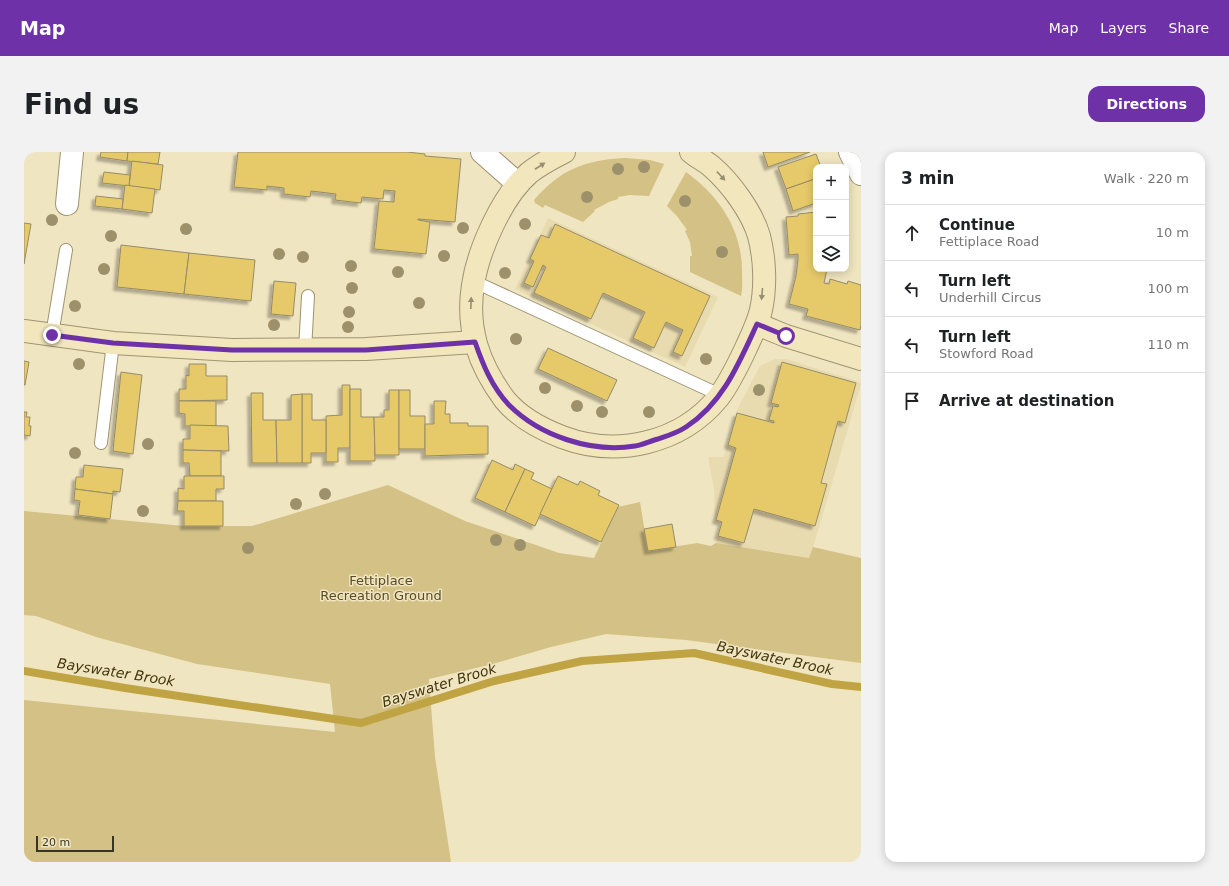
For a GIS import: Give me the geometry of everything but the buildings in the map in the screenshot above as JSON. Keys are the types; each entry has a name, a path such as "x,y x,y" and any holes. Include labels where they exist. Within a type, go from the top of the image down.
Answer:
{"street":[{"path":"67,204 72,152"},
{"path":"482,152 518,184"},
{"path":"564,152 539,165 518,184 499,213 489,234 480,257 474,282 471,310 475,342 482,363 493,384 509,404 528,421 549,432 584,444 613,447 634,446 670,435 686,427 711,406 720,396 742,357 757,324 761,309 764,278 759,236 752,221 730,187 710,165 691,152"},
{"path":"850,152 861,174"},
{"path":"757,324 786,336 861,360"},
{"path":"24,331 113,343 232,350 366,350 475,342"}],"lane":[{"path":"52,335 66,250"},
{"path":"474,282 720,396"},
{"path":"305,350 308,296"},
{"path":"101,443 113,343"}],"shaded area":[{"path":"548,218 718,297 685,367 515,289"},
{"path":"775,359 786,359 857,381 861,384 810,558 716,543 721,523 715,523 714,489 708,457 724,457 736,412 754,377 760,366"}],"green space":[{"path":"625,158 650,160 664,164 649,196 630,195 618,197 618,199 594,210 595,211 583,222 545,205 543,208 535,203 534,200 544,189 564,174 575,168 598,161"},
{"path":"686,172 709,192 726,215 733,228 738,241 741,256 741,296 690,272 690,256 692,256 690,242 685,231 687,230 677,216 667,206"},
{"name":"Fettiplace Recreation Ground","path":"388,485 465,521 559,553 594,558 618,507 640,502 648,551 697,543 711,546 716,543 809,558 813,547 861,558 861,663 686,640 606,634 551,647 489,665 429,679 435,757 451,862 24,862 24,700 335,732 330,684 197,664 96,637 36,616 24,615 24,511 184,526 252,526"}],"waterway":[{"name":"Bayswater Brook","path":"24,671 125,688 361,723 494,681 582,661 694,653 832,684 861,687"}],"route":[{"path":"52,335 113,343 232,350 366,350 475,342 482,363 493,384 509,404 528,421 549,432 570,440 584,444 613,447 634,446 670,435 686,427 711,406 720,396 742,357 757,324 786,336"}]}
